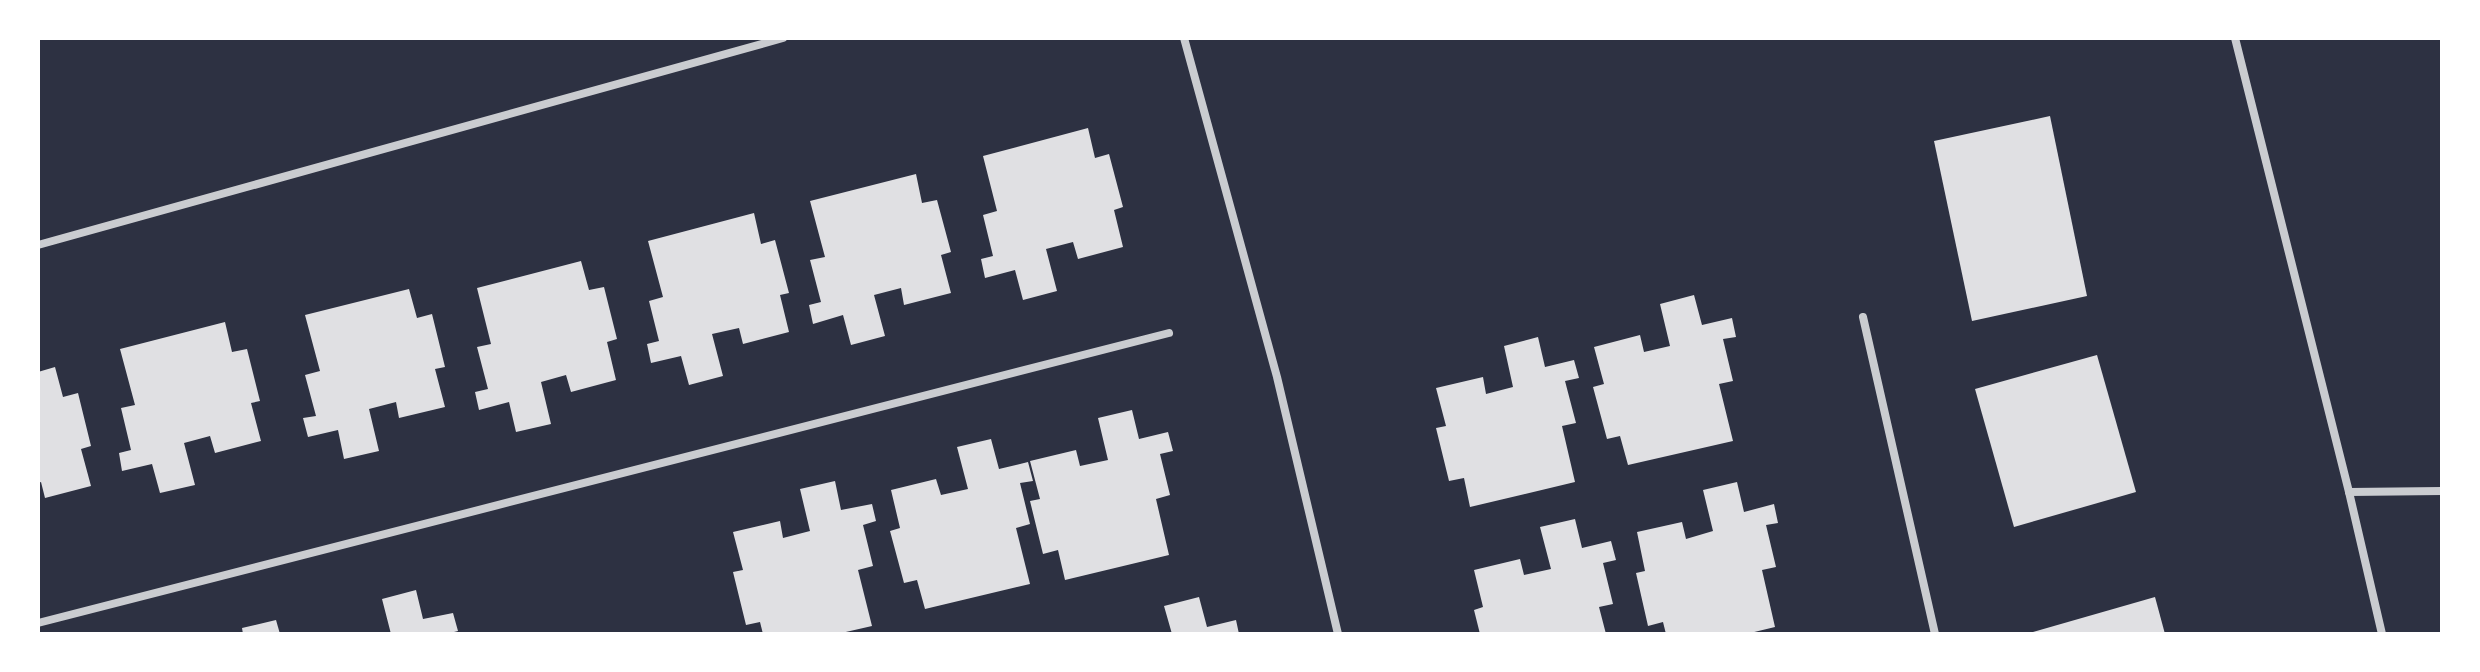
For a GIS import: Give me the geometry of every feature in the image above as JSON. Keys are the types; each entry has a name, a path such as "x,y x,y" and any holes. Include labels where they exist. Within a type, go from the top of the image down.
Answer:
{"street":[{"path":"38,245 783,38"},
{"path":"1184,38 1277,377 1338,634"},
{"path":"2235,38 2382,634"},
{"path":"1863,317 1935,634"},
{"path":"38,623 1169,333"},
{"path":"2349,492 2442,491"}],"building":[{"path":"2050,116 2087,296 1972,321 1934,141"},
{"path":"1088,128 1095,158 1109,154 1123,207 1114,210 1123,247 1078,259 1073,242 1046,249 1057,291 1023,300 1015,270 985,278 981,259 993,256 983,215 997,211 983,156"},
{"path":"916,174 922,203 937,200 951,252 941,255 951,293 904,305 901,288 874,295 885,336 851,345 843,315 813,324 809,305 821,302 810,260 825,257 810,201"},
{"path":"754,213 761,244 775,240 789,293 780,295 789,332 743,344 739,328 712,334 723,376 689,385 681,356 651,363 647,344 659,341 649,301 663,297 648,241"},
{"path":"581,261 589,290 604,287 617,339 607,342 616,380 571,392 566,375 541,382 551,424 516,432 509,402 479,410 475,392 488,389 477,347 491,344 477,288"},
{"path":"409,289 417,318 432,314 445,367 435,369 445,407 399,418 396,402 369,409 379,451 344,459 338,430 308,437 303,418 316,416 305,375 320,371 305,315"},
{"path":"1694,295 1702,325 1732,318 1736,337 1723,339 1733,381 1719,384 1733,441 1628,465 1620,436 1607,439 1593,387 1604,384 1594,347 1640,335 1644,352 1670,346 1660,304"},
{"path":"225,322 232,352 247,349 260,401 251,403 261,441 215,453 210,436 184,443 195,485 160,493 152,464 122,471 119,453 131,450 121,408 135,405 120,349"},
{"path":"1538,337 1545,367 1574,360 1579,378 1565,381 1576,423 1562,426 1575,482 1470,507 1464,478 1449,481 1436,428 1446,426 1436,388 1483,377 1486,394 1513,387 1504,346"},
{"path":"2097,355 2136,492 2014,527 1975,389"},
{"path":"55,367 63,397 78,393 91,446 81,449 91,486 45,498 41,482 38,483 38,372"},
{"path":"1132,410 1139,439 1168,432 1173,451 1160,454 1170,495 1156,499 1169,555 1065,580 1058,550 1043,554 1030,501 1040,499 1030,461 1076,450 1080,466 1108,460 1098,418"},
{"path":"991,439 999,469 1028,462 1033,481 1020,483 1030,524 1016,528 1030,584 925,609 917,580 904,583 890,531 900,528 891,490 936,479 941,495 968,489 957,447"},
{"path":"835,481 841,510 872,504 876,521 863,525 873,566 858,570 872,626 837,634 763,634 760,622 746,625 733,572 743,570 733,532 780,521 783,538 810,531 800,489"},
{"path":"1737,482 1744,512 1774,504 1778,523 1766,525 1776,567 1762,570 1775,627 1746,634 1666,634 1663,622 1648,626 1636,573 1645,571 1637,532 1682,522 1686,539 1713,531 1703,490"},
{"path":"1575,519 1582,548 1611,541 1616,560 1603,563 1613,604 1599,607 1606,634 1480,634 1474,610 1483,607 1474,570 1520,559 1524,575 1551,569 1540,527"},
{"path":"416,590 423,619 453,613 458,631 446,634 391,634 382,599"},
{"path":"1199,597 1207,627 1236,620 1239,634 1172,634 1164,606"},
{"path":"2155,597 2165,634 2033,632"},
{"path":"276,620 280,634 243,634 242,628"}]}
